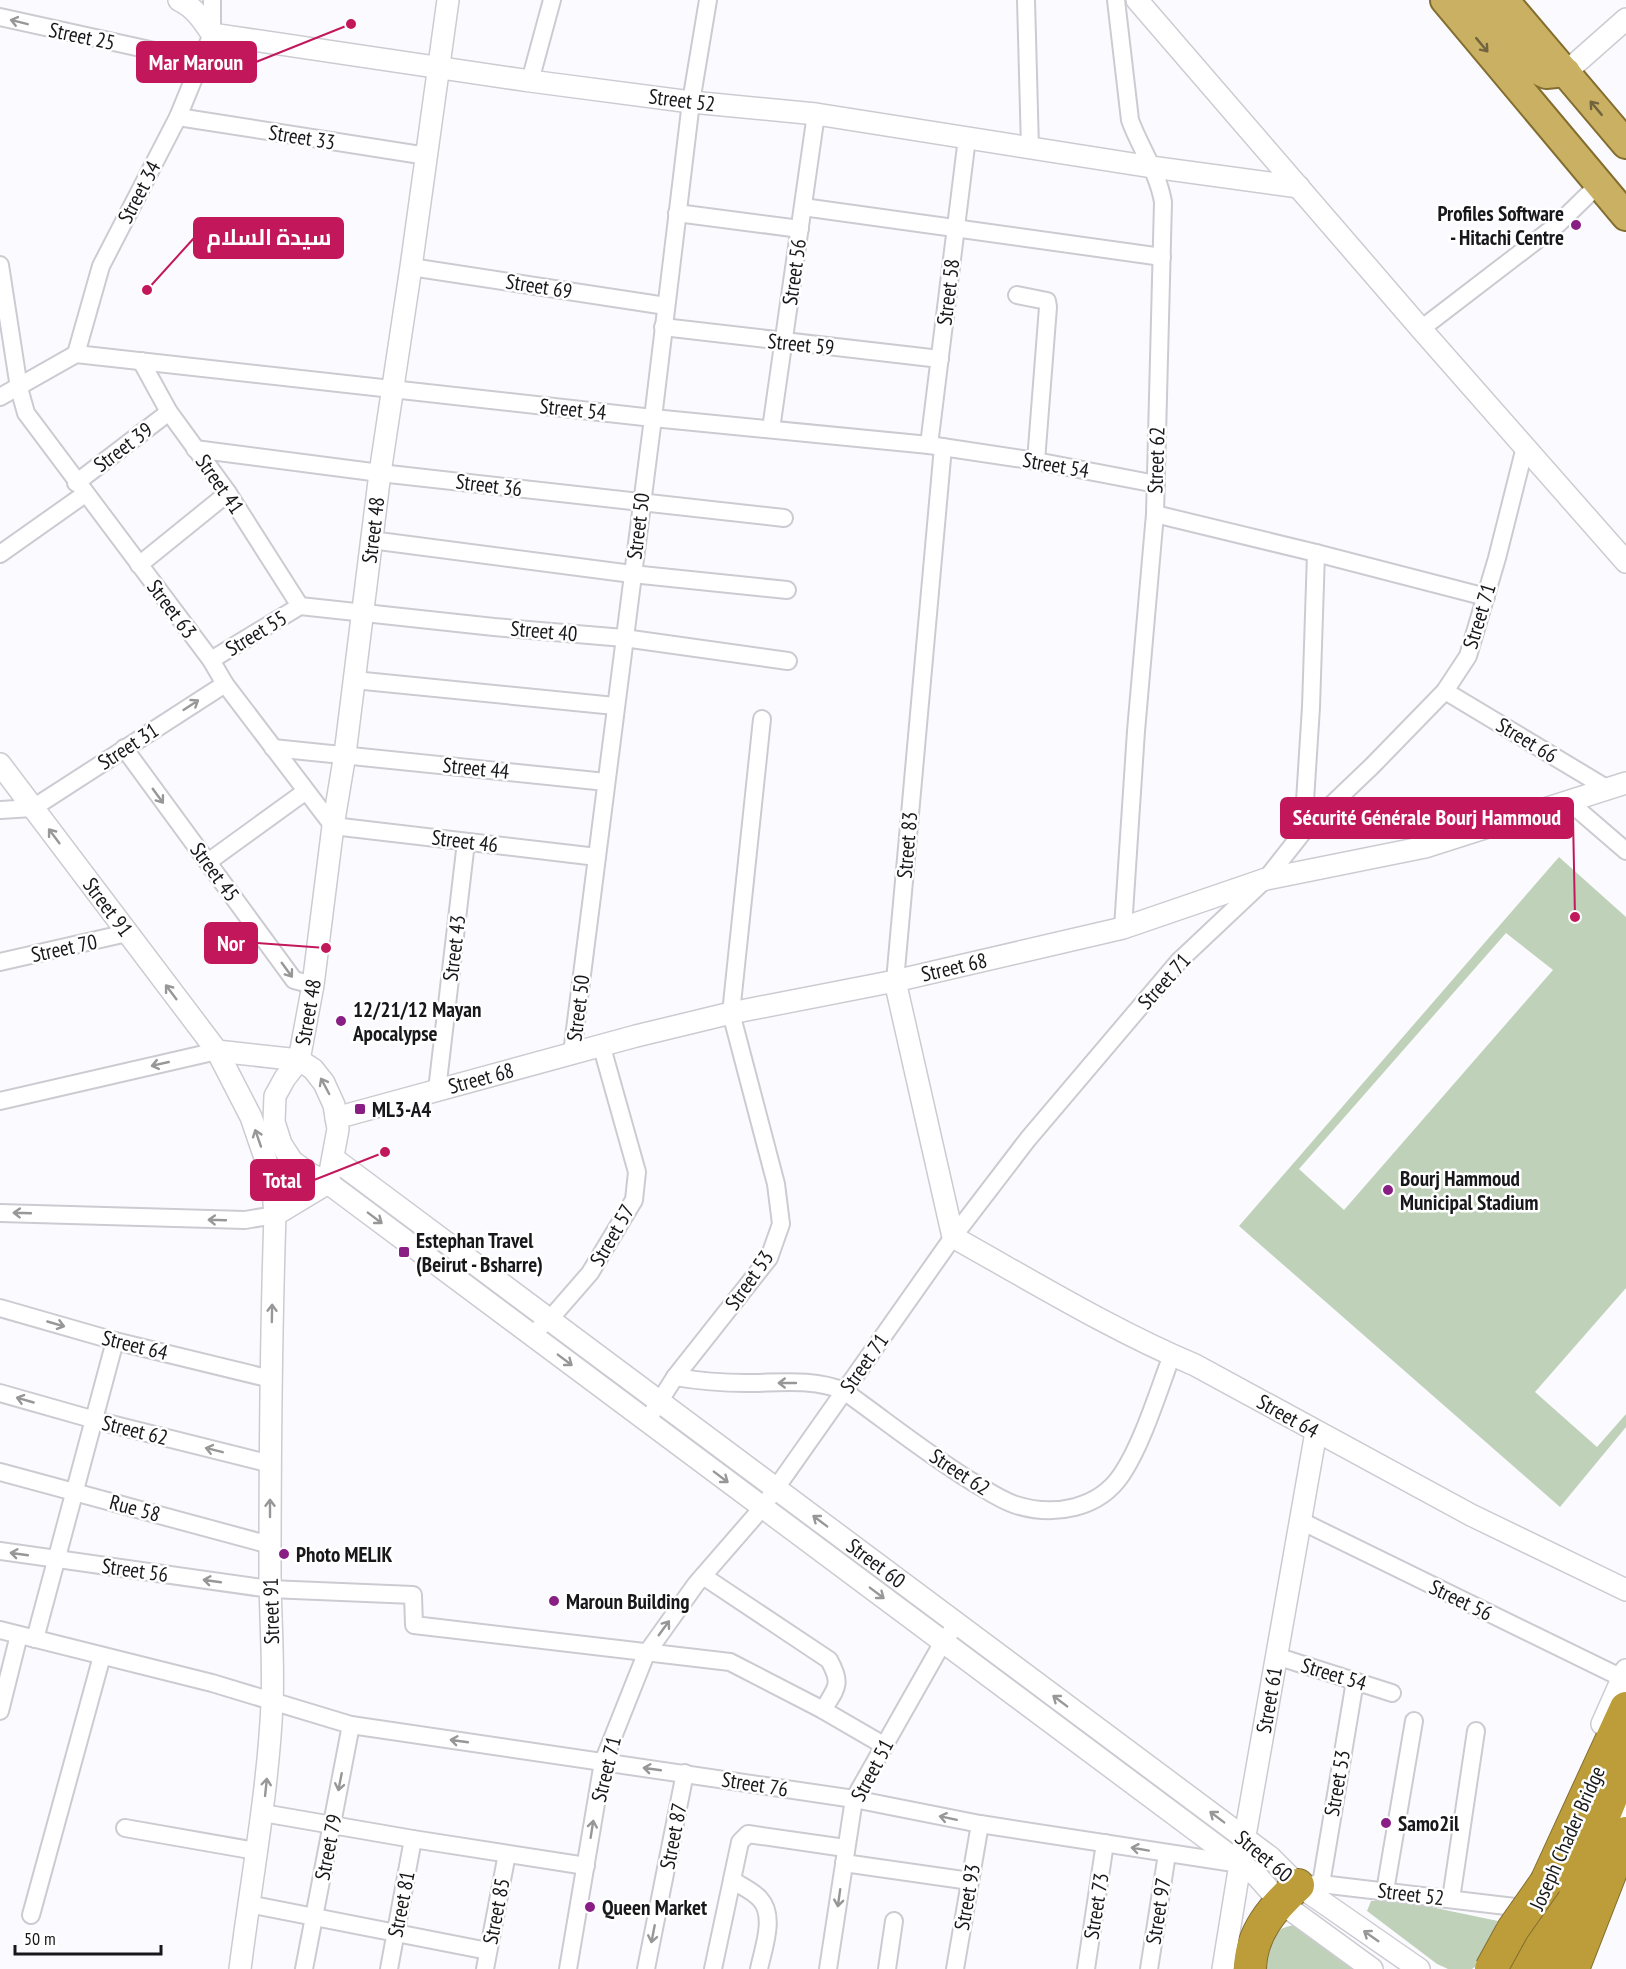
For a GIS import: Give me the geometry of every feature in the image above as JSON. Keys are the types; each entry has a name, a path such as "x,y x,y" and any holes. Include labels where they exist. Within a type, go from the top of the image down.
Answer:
{"highway":[{"path":"1445,0 1626,216"},
{"path":"1472,0 1535,69 1546,74 1566,72"},
{"path":"1504,0 1626,144"},
{"name":"Joseph Chader Bridge","path":"1511,1969 1625,1686"},
{"name":"Joseph Chader Bridge","path":"1542,1969 1626,1761"},
{"path":"1573,1969 1626,1833"},
{"path":"1491,1969 1513,1929 1546,1882"},
{"path":"1250,1969 1255,1940 1263,1922 1300,1890"}],"street":[{"path":"179,0 190,5 199,14 212,34"},
{"path":"212,0 212,34"},
{"name":"Street 48","path":"299,1060 313,985 380,473 448,0"},
{"path":"530,81 552,0"},
{"name":"Street 50","path":"572,1053 691,102 708,0"},
{"path":"1026,0 1030,148"},
{"name":"Street 62","path":"1116,0 1130,120 1136,138 1161,186 1163,202 1155,514 1136,731 1123,928"},
{"path":"1137,0 1626,562"},
{"name":"Street 25","path":"0,17 200,61"},
{"path":"1566,72 1626,19"},
{"name":"Street 34","path":"76,354 101,266 178,117 212,34"},
{"name":"Street 52","path":"212,34 530,81 691,102 816,114 1152,167 1299,187"},
{"name":"Street 56","path":"771,429 816,114"},
{"name":"Street 33","path":"178,117 427,156"},
{"name":"Street 58","path":"936,446 940,359 967,138"},
{"path":"1421,329 1558,224 1599,184"},
{"path":"803,207 1162,257"},
{"path":"677,213 800,229"},
{"name":"Street 63","path":"0,265 26,413 211,660 225,684 333,826"},
{"name":"Street 69","path":"411,267 666,306"},
{"path":"1017,295 1041,298 1047,301 1048,307 1036,461"},
{"name":"Street 59","path":"663,327 940,359"},
{"path":"0,397 20,388 76,354"},
{"name":"Street 54","path":"76,354 653,418 936,446 1036,461 1156,484"},
{"name":"Street 41","path":"141,361 170,412 228,493 300,606"},
{"name":"Street 39","path":"81,488 170,412"},
{"name":"Street 83","path":"936,446 895,981 953,1237"},
{"name":"Street 71","path":"568,1969 603,1762 646,1654 703,1576 762,1508 953,1237 1028,1139 1179,961 1266,879 1303,832 1445,691 1468,656 1486,597 1525,447"},
{"name":"Street 36","path":"195,449 380,473 784,518"},
{"path":"0,554 81,488"},
{"path":"138,565 228,493"},
{"path":"1155,514 1486,597"},
{"path":"371,540 632,574 787,590"},
{"path":"1303,832 1311,707 1316,553"},
{"name":"Street 40","path":"300,606 494,627 624,638 788,661"},
{"name":"Street 55","path":"211,660 300,606"},
{"path":"354,680 615,706"},
{"name":"Street 31","path":"33,808 225,684"},
{"name":"Street 66","path":"1445,691 1617,786"},
{"path":"731,1013 762,718"},
{"name":"Street 45","path":"124,748 294,980 313,985"},
{"path":"273,748 345,754"},
{"name":"Street 44","path":"345,754 606,782"},
{"name":"Street 91","path":"0,764 216,1051 251,1117 272,1178 275,1215 271,1379 272,1702 263,1814 240,1969"},
{"name":"Street 68","path":"336,1118 601,1044 731,1013 895,981 1123,928 1266,879 1425,847 1617,786"},
{"path":"207,862 306,791"},
{"path":"1568,801 1626,851"},
{"path":"0,810 33,808"},
{"name":"Street 46","path":"333,826 597,857"},
{"name":"Street 43","path":"437,1090 466,842"},
{"name":"Street 70","path":"0,962 127,933"},
{"name":"Street 53","path":"647,1421 675,1377 769,1258 781,1224 776,1184 731,1013"},
{"name":"Street 57","path":"531,1335 550,1320 590,1273 634,1200 637,1172 601,1044"},
{"path":"0,1101 216,1051 299,1060 313,1069 324,1083 334,1105 338,1129 328,1183 275,1215 245,1220 0,1213"},
{"name":"Street 60","path":"299,1060 285,1078 276,1096 274,1122 281,1144 292,1161 308,1173 328,1183 1240,1864 1257,1876 1300,1890 1419,1969"},
{"name":"Street 60","path":"333,1158 1270,1857 1372,1969"},
{"name":"Street 64","path":"953,1237 1053,1293 1172,1356 1195,1365 1471,1515 1626,1590"},
{"name":"Street 64","path":"0,1308 115,1341 271,1379"},
{"path":"0,1711 57,1559 115,1341"},
{"name":"Street 62","path":"675,1377 728,1383 816,1383 844,1391 953,1470 991,1493 1015,1504 1041,1510 1063,1511 1084,1504 1104,1493 1122,1474 1151,1412 1172,1356"},
{"name":"Street 62","path":"0,1393 94,1420 271,1464"},
{"name":"Street 61","path":"1223,1969 1316,1432"},
{"name":"Rue 58","path":"0,1472 270,1545"},
{"name":"Street 56","path":"1299,1520 1625,1686"},
{"name":"Street 56","path":"0,1551 270,1589 413,1595 414,1625 646,1654"},
{"path":"703,1576 830,1660 837,1674 837,1685 823,1710"},
{"name":"Street 51","path":"828,1969 854,1799 943,1642 957,1624"},
{"name":"Street 76","path":"0,1630 212,1683 351,1725 854,1799 980,1824 1240,1864"},
{"path":"646,1654 730,1662 823,1710 885,1746"},
{"path":"31,1915 102,1656"},
{"name":"Street 54","path":"1276,1656 1392,1693"},
{"name":"Street 53","path":"1300,1890 1355,1681"},
{"path":"1497,1969 1625,1686"},
{"path":"1385,1891 1414,1721"},
{"name":"Street 79","path":"304,1969 351,1725"},
{"path":"1451,1899 1476,1731"},
{"name":"Street 87","path":"646,1969 685,1773"},
{"path":"1552,1969 1626,1805"},
{"path":"263,1814 586,1866"},
{"name":"Street 93","path":"955,1969 980,1824"},
{"path":"125,1827 256,1851"},
{"path":"713,1969 740,1842 748,1834 970,1881"},
{"name":"Street 81","path":"389,1969 413,1839"},
{"name":"Street 73","path":"1086,1969 1105,1843"},
{"name":"Street 85","path":"485,1969 507,1854"},
{"name":"Street 97","path":"1149,1969 1167,1854"},
{"path":"1585,1969 1626,1859"},
{"path":"732,1880 759,1897 766,1907 768,1921 759,1969"},
{"name":"Street 52","path":"1300,1890 1385,1891 1523,1908"},
{"path":"248,1904 396,1931 488,1951"},
{"path":"887,1969 894,1921"}],"green space":[{"path":"1559,857 1626,917 1626,1288 1535,1392 1597,1447 1626,1414 1626,1427 1560,1507 1239,1226","holes":["1506,933 1553,970 1344,1210 1299,1169"]},
{"path":"1378,1896 1498,1921 1496,1924 1499,1925 1475,1967 1448,1969 1437,1964 1367,1911 1371,1901 1375,1901"},
{"path":"1296,1925 1353,1969 1263,1969 1275,1934"}],"place":[{"name":"Mar Maroun","path":"351,24"},
{"name":"Profiles Software - Hitachi Centre","path":"1576,225"},
{"name":"سيدة السلام","path":"147,290"},
{"name":"Sécurité Générale Bourj Hammoud","path":"1575,917"},
{"name":"Nor","path":"326,948"},
{"name":"12/21/12 Mayan Apocalypse","path":"341,1021"},
{"name":"ML3-A4","path":"360,1109"},
{"name":"Total","path":"385,1152"},
{"name":"Bourj Hammoud Municipal Stadium","path":"1388,1190"},
{"name":"Estephan Travel (Beirut - Bsharre)","path":"404,1252"},
{"name":"Photo MELIK","path":"284,1554"},
{"name":"Maroun Building","path":"554,1601"},
{"name":"Samo2il","path":"1386,1823"},
{"name":"Queen Market","path":"590,1907"}]}
